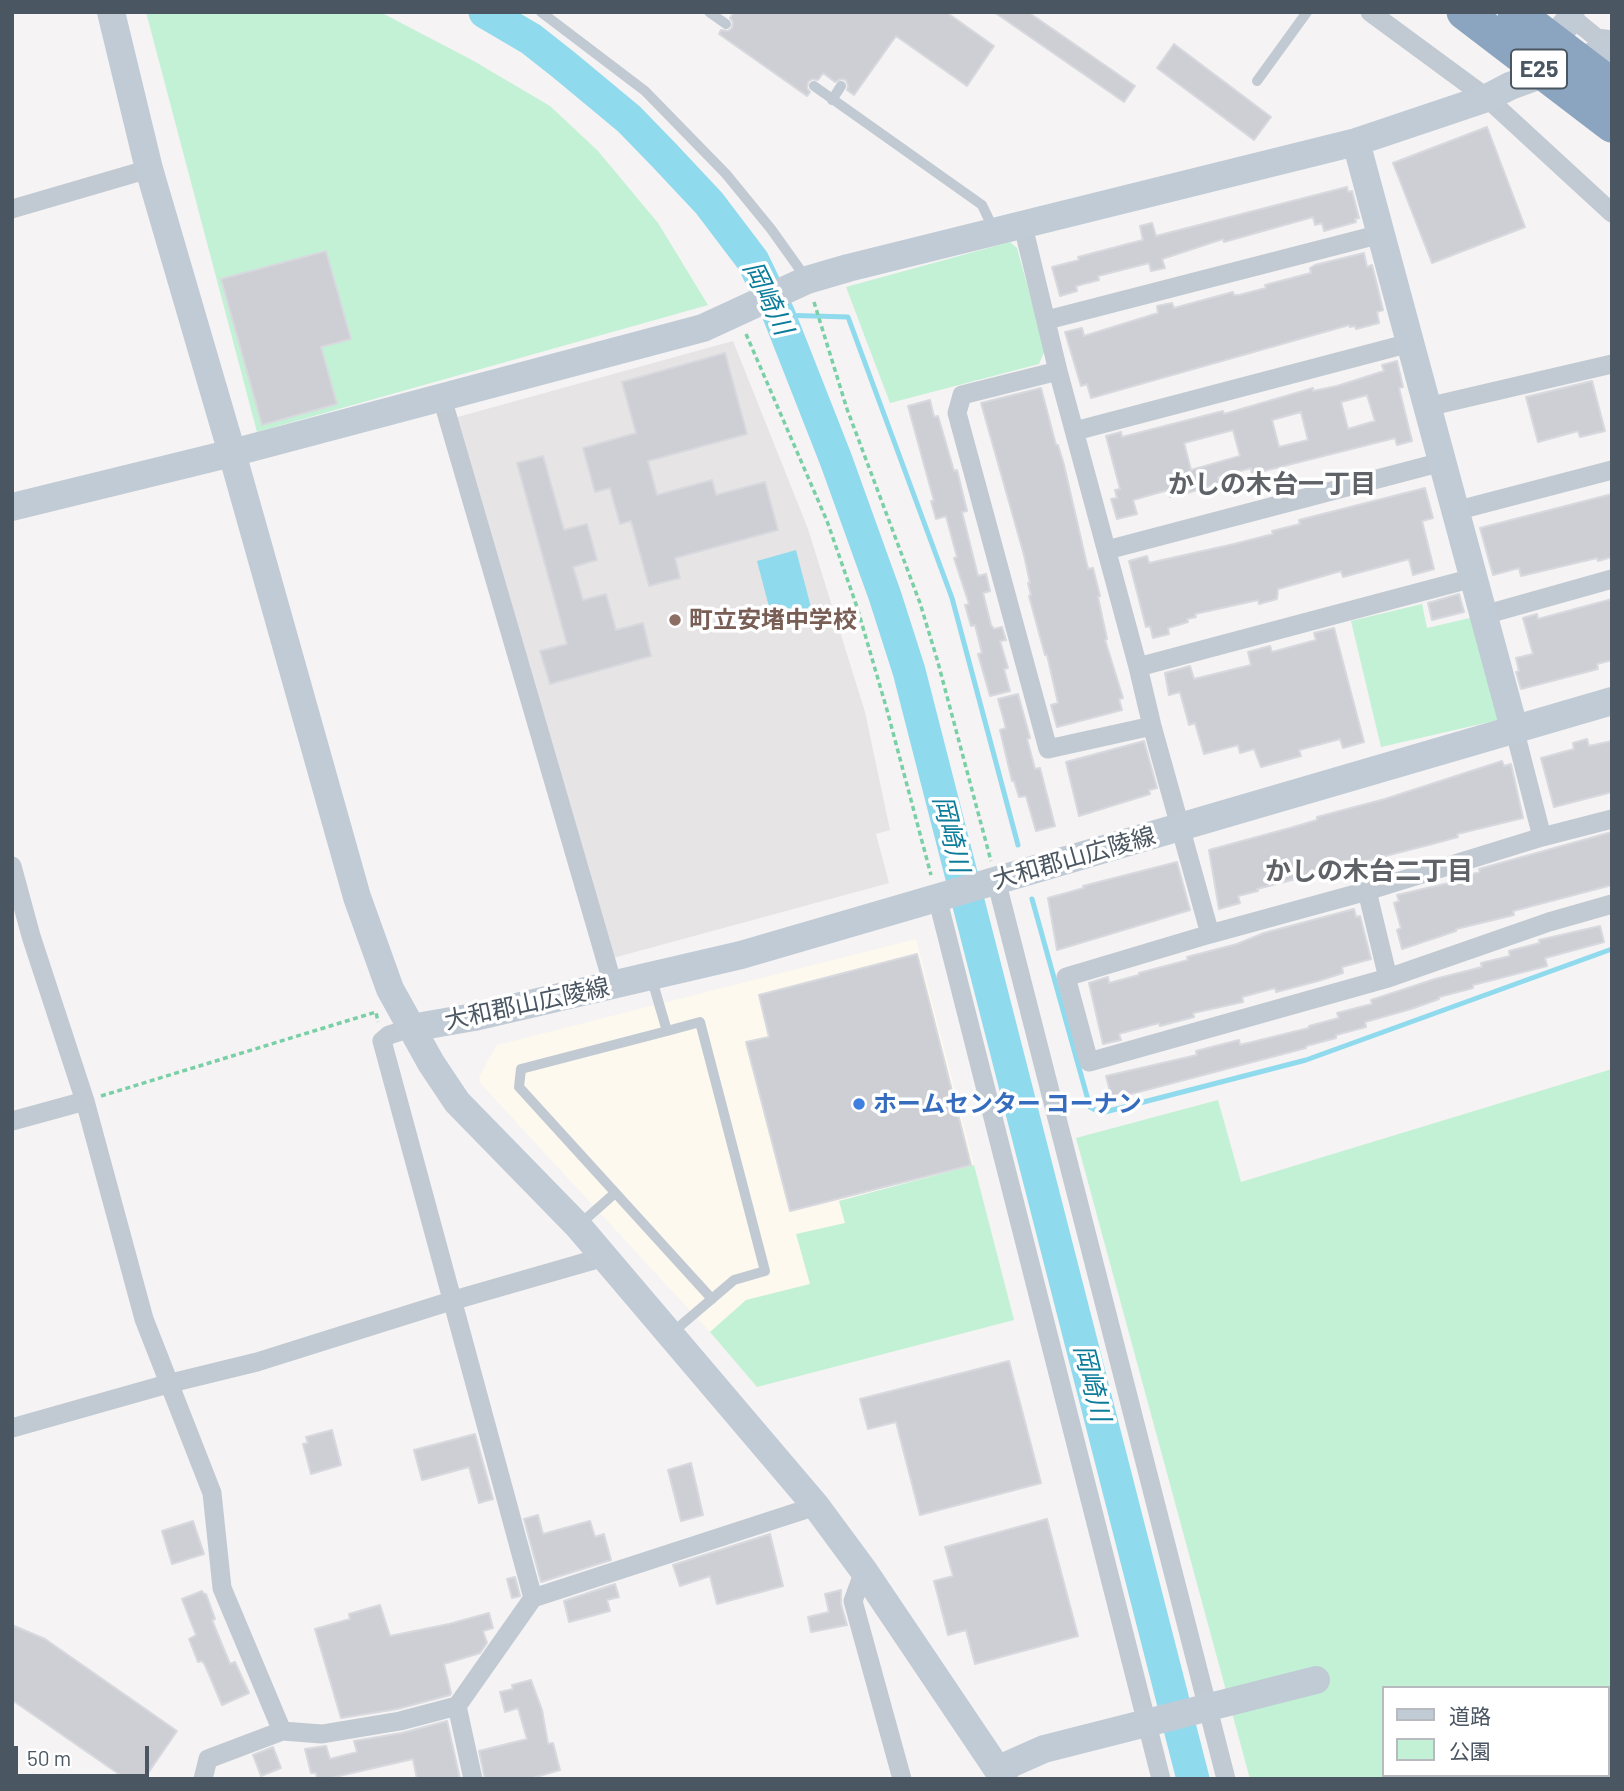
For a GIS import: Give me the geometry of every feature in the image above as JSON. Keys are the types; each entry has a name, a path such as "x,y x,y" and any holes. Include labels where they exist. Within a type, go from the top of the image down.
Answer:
{"highway":[{"name":"E25","path":"1515,12 1612,86"},
{"name":"E25","path":"1469,15 1608,123"}],"street":[{"path":"111,12 149,169 357,897 390,989 457,1102 578,1226 816,1506 864,1571 1001,1774 1044,1749 1316,1680"},
{"path":"1370,12 1499,92 1612,213"},
{"path":"1499,92 1571,14 1597,38 1612,40"},
{"path":"12,507 232,453 703,328 802,282 1356,142 1612,49"},
{"path":"1356,142 1542,837"},
{"path":"12,209 149,169"},
{"path":"1023,226 1058,372 1210,933"},
{"path":"1047,320 1381,234"},
{"path":"1074,431 1410,343"},
{"path":"1427,407 1612,365"},
{"path":"1058,372 962,396 957,413 1048,749 1152,726"},
{"path":"442,398 613,985"},
{"path":"1107,550 1442,462"},
{"path":"1454,511 1612,470"},
{"path":"1138,667 1474,578"},
{"path":"1484,615 1612,579"},
{"name":"大和郡山広陵線","path":"411,1028 474,1017 741,955 1612,701"},
{"path":"1612,819 1542,837 1367,891 1210,933 1066,977 1089,1062 1388,978 1549,922 1612,904"},
{"path":"12,866 31,936 85,1101 144,1319 212,1493 222,1588 282,1731"},
{"path":"996,880 1226,1779"},
{"path":"1367,891 1388,978"},
{"path":"937,897 1161,1779"},
{"path":"411,1028 389,1035 382,1041 533,1598"},
{"path":"12,1121 85,1101"},
{"path":"12,1428 257,1362 452,1301 604,1258"},
{"path":"203,1779 208,1759 282,1731 322,1734 400,1721 457,1706 533,1598 816,1506"},
{"path":"864,1571 853,1601 902,1779"},
{"path":"457,1706 473,1779"}],"lane":[{"path":"541,12 645,91 726,174 771,229 802,282"},
{"path":"709,12 726,24"},
{"path":"1257,81 1307,12"},
{"path":"814,86 982,205 995,232"},
{"path":"832,100 841,86"},
{"path":"651,976 667,1031"},
{"path":"671,1334 712,1299 734,1280 765,1271 700,1022 521,1069 519,1087 712,1299"},
{"path":"578,1226 615,1193"}],"path":[{"path":"816,308 847,408 920,603 996,880"},
{"path":"742,310 857,607 937,897"},
{"path":"85,1101 376,1012 382,1041"}],"shaded area":[{"name":"町立安堵中学校","path":"733,341 808,529 865,712 890,830 876,834 889,883 613,958 454,418"},
{"path":"916,939 974,1165 839,1201 845,1223 810,1284 746,1300 710,1332 481,1084 479,1077 497,1045"}],"green space":[{"path":"146,12 380,12 472,60 550,106 598,151 658,223 708,305 257,432"},
{"path":"1010,242 1017,248 1045,350 1039,364 890,403 846,287"},
{"path":"1422,604 1427,628 1474,617 1498,720 1381,747 1351,621"},
{"path":"1612,1069 1612,1779 1250,1779 1076,1138 1218,1100 1241,1182"},
{"path":"974,1165 1014,1320 757,1387 710,1332 746,1300 810,1284 796,1234 845,1223 839,1201"}],"water":[{"path":"796,550 813,615 774,626 757,561"}],"building":[{"path":"734,12 946,12 994,46 967,86 896,36 854,95 847,90 846,80 835,82 823,73 818,80 812,79 808,82 807,88 810,92 807,96 719,34 721,30 728,31 732,28 733,22 730,18"},
{"path":"994,12 1028,12 1135,86 1124,102"},
{"path":"1174,44 1271,117 1254,140 1157,68"},
{"path":"1487,127 1525,227 1432,263 1393,163"},
{"path":"1347,187 1348,192 1352,191 1359,218 1355,219 1356,222 1324,231 1322,223 1315,225 1313,217 1224,242 1223,239 1162,259 1165,268 1151,271 1149,263 1098,276 1099,280 1076,286 1077,291 1060,296 1052,267 1079,260 1078,257 1143,240 1140,226 1152,223 1156,236"},
{"path":"326,251 351,339 321,347 337,404 262,425 221,279"},
{"path":"1364,253 1367,267 1372,265 1383,310 1377,312 1379,323 1356,329 1355,326 1349,325 1091,398 1087,384 1081,386 1065,332 1082,328 1084,336 1158,313 1157,306 1172,303 1174,308 1233,292 1234,295 1239,295 1266,288 1265,285 1311,273 1310,268 1315,265"},
{"path":"725,353 747,434 648,461 657,495 712,480 716,495 765,482 778,530 675,558 680,578 649,586 631,521 620,524 610,488 595,492 583,448 636,433 622,382"},
{"path":"1397,361 1403,387 1399,388 1412,441 1397,445 1395,438 1252,474 1251,468 1218,477 1219,484 1187,493 1170,497 1168,490 1133,500 1137,514 1117,519 1111,499 1117,498 1115,490 1120,489 1106,436 1121,432 1122,437 1223,411 1224,414 1313,388 1313,391 1337,386 1384,371 1382,365","holes":["1367,395 1375,421 1348,429 1341,402","1301,412 1308,440 1279,447 1272,420","1233,430 1240,456 1191,470 1184,443"]},
{"path":"1592,381 1605,431 1580,437 1578,431 1538,442 1526,397"},
{"path":"1041,388 1064,465 1088,569 1093,568 1100,596 1098,597 1107,639 1105,640 1123,698 1119,699 1122,710 1057,727 1051,705 1058,703 1029,596 1030,583 1024,555 981,403"},
{"path":"930,400 934,417 938,416 954,471 957,470 967,511 962,512 978,576 986,574 990,591 983,593 991,625 994,629 1002,627 1006,640 1000,641 1008,668 1004,669 1010,691 990,696 978,654 982,653 975,625 971,626 965,605 969,604 954,558 957,557 946,516 936,519 931,501 934,501 908,406"},
{"path":"543,456 564,530 587,524 597,560 573,567 583,600 606,594 616,630 643,623 651,656 550,684 540,651 567,644 517,463"},
{"path":"1425,488 1433,518 1422,521 1434,569 1413,575 1409,559 1343,577 1341,571 1278,589 1277,599 1259,604 1258,600 1195,614 1196,617 1187,619 1188,622 1168,628 1169,634 1153,638 1150,626 1146,627 1129,561 1147,556 1149,563 1234,544 1273,534 1272,531 1300,524 1299,520"},
{"path":"1612,494 1612,557 1521,576 1519,568 1493,575 1480,528"},
{"path":"1459,594 1464,612 1432,620 1428,603"},
{"path":"1612,599 1612,660 1597,664 1598,669 1521,689 1516,672 1519,671 1516,658 1533,654 1523,618 1537,614 1538,619"},
{"path":"1334,628 1364,742 1343,748 1340,739 1299,750 1301,756 1261,767 1254,749 1240,753 1238,745 1204,754 1195,723 1189,725 1180,692 1169,695 1165,673 1190,666 1194,679 1251,665 1248,652 1270,646 1272,652 1316,640 1314,633"},
{"path":"1018,694 1035,769 1040,768 1055,826 1036,831 1026,796 1019,797 1012,781 1000,730 1006,728 998,699"},
{"path":"1587,739 1589,746 1612,741 1612,792 1554,807 1541,758 1574,749 1573,743"},
{"path":"1144,741 1157,788 1149,790 1150,794 1079,816 1066,762"},
{"path":"1502,761 1504,766 1511,764 1523,818 1257,889 1258,891 1238,896 1240,903 1219,909 1209,850 1317,820 1317,817 1385,799"},
{"path":"1612,832 1612,885 1513,911 1514,915 1456,929 1402,949 1397,930 1401,928 1394,903 1399,901 1397,895 1453,882 1452,879 1480,872 1479,869"},
{"path":"1177,862 1190,910 1057,950 1048,898 1084,888 1083,886"},
{"path":"1354,909 1356,917 1360,916 1371,959 1342,967 1343,973 1318,981 1276,992 1275,988 1242,997 1243,1002 1193,1013 1194,1017 1160,1026 1159,1023 1122,1033 1119,1034 1121,1040 1103,1044 1089,983 1108,977 1109,983 1139,975 1264,933"},
{"path":"1600,926 1604,942 1545,958 1547,966 1473,985 1473,988 1365,1022 1366,1027 1336,1035 1336,1038 1306,1048 1112,1099 1106,1076 1197,1055 1196,1051 1239,1040 1240,1045 1309,1028 1339,1018 1337,1013 1372,1004 1371,1000 1482,967 1481,963 1510,956 1509,951 1540,943 1539,940"},
{"name":"ホームセンター コーナン","path":"917,954 971,1165 790,1211 746,1042 769,1037 759,995"},
{"path":"1009,1361 1041,1483 920,1515 896,1422 868,1429 860,1399"},
{"path":"332,1430 341,1465 311,1474 303,1444 308,1443 306,1437"},
{"path":"475,1434 493,1499 479,1503 469,1467 422,1480 414,1450"},
{"path":"691,1463 703,1515 681,1521 668,1470"},
{"path":"538,1515 543,1534 590,1521 595,1537 604,1534 611,1560 541,1582 524,1519"},
{"path":"1047,1519 1078,1636 975,1664 966,1630 948,1635 934,1581 953,1576 945,1547"},
{"path":"193,1521 204,1554 172,1564 162,1531"},
{"path":"770,1534 783,1586 717,1604 710,1576 680,1586 673,1565"},
{"path":"515,1577 520,1596 512,1598 507,1579"},
{"path":"615,1584 619,1597 607,1600 610,1611 569,1622 564,1601"},
{"path":"841,1590 841,1604 847,1625 811,1632 808,1617 829,1612 825,1594"},
{"path":"202,1591 206,1594 215,1619 212,1620 230,1664 235,1662 249,1693 222,1705 205,1665 202,1661 198,1662 189,1639 196,1635 182,1599"},
{"path":"380,1605 390,1636 489,1613 493,1628 483,1631 487,1643 480,1653 444,1664 450,1695 397,1709 341,1718 315,1629 350,1619 349,1614"},
{"path":"12,1625 45,1639 177,1731 144,1779 126,1779 12,1700"},
{"path":"531,1680 542,1710 548,1744 553,1743 560,1770 529,1779 485,1779 479,1751 527,1739 518,1708 505,1712 500,1692 513,1689 512,1685"},
{"path":"447,1721 460,1779 417,1779 413,1759 326,1779 317,1779 316,1773 311,1773 305,1749 326,1746 330,1759 357,1752 354,1741 402,1733"},
{"path":"273,1747 281,1768 261,1776 253,1755"}],"waterway":[{"name":"岡崎川","path":"485,12 531,39 564,65 629,119 663,154 709,203 753,261 779,315 836,460 909,671 1193,1779"},
{"path":"779,315 848,317 952,598 1018,845"},
{"path":"1032,899 1090,1107 1101,1113 1306,1060 1612,949"}],"place":[{"name":"町立安堵中学校","path":"675,620"},
{"name":"ホームセンター コーナン","path":"859,1104"}],"district":[{"name":"かしの木台一丁目","path":"1272,484"},
{"name":"かしの木台二丁目","path":"1369,871"}]}
